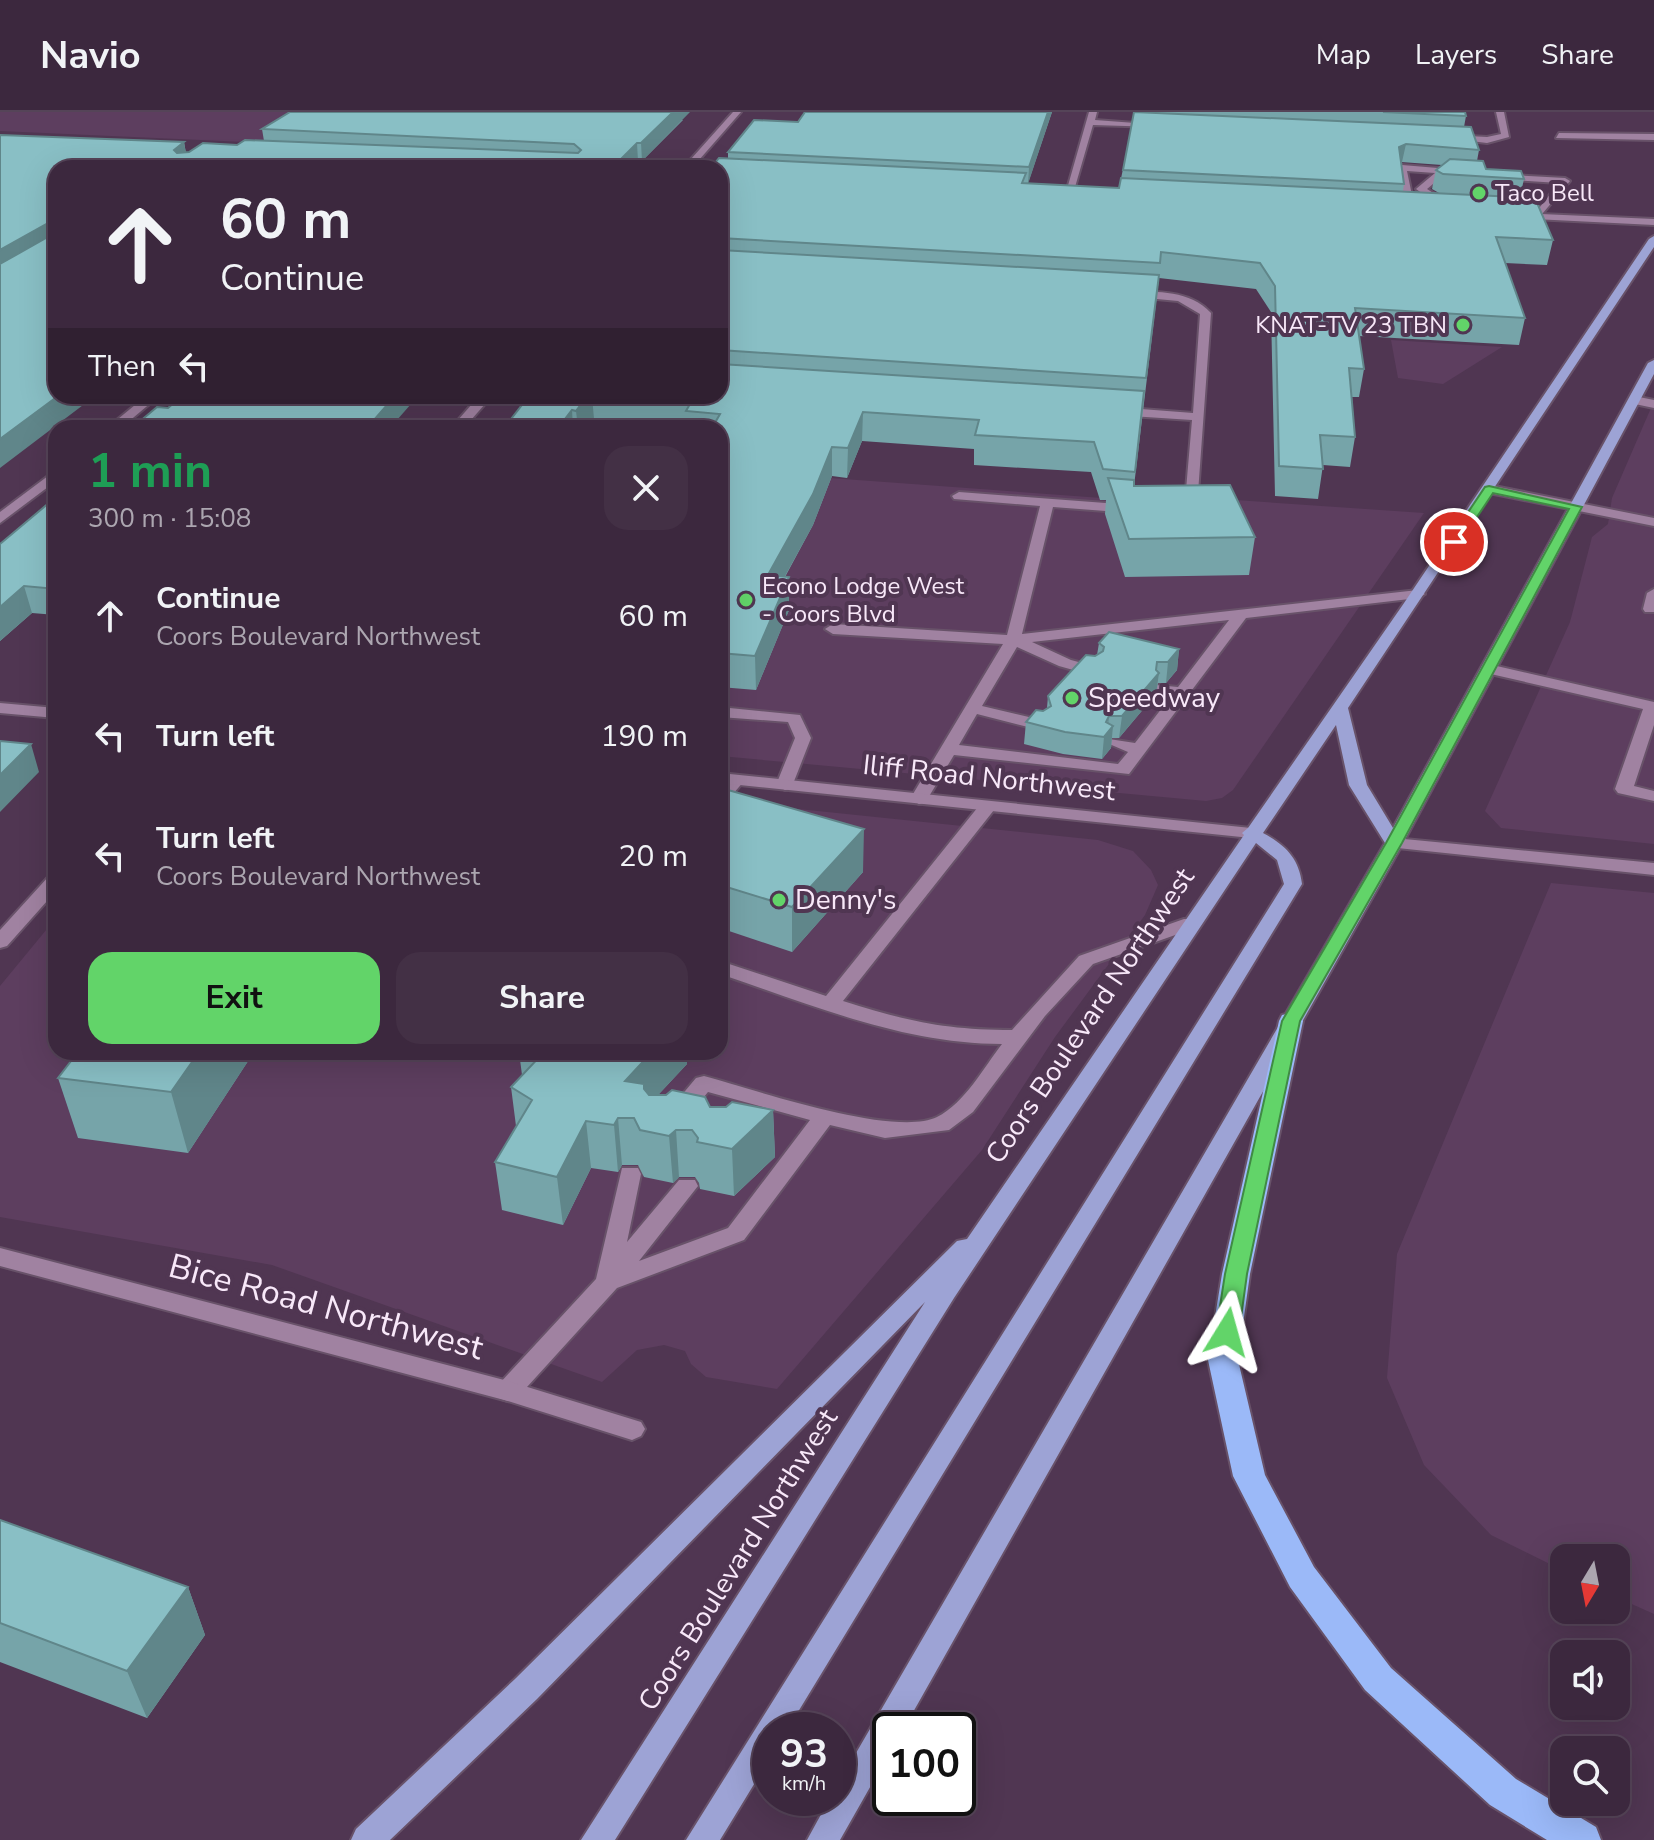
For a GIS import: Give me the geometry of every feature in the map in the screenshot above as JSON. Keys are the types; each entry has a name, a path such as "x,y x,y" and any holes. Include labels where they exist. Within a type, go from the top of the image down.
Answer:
{"highway":[{"path":"1291,1021 1236,1274 1223,1360 1249,1476 1302,1577 1378,1679 1503,1792 1582,1840"}],"main road":[{"name":"Coors Boulevard Northwest","path":"597,1840 993,1219 1251,833 1341,709 1654,239"},
{"path":"823,1840 1394,843 1652,370"},
{"path":"1341,709 1358,785 1394,843"},
{"path":"781,1712 1293,884 1292,866 1282,851 1251,833"},
{"path":"367,1840 526,1689 993,1219"},
{"path":"702,1840 752,1759"}],"street":[{"path":"694,160 737,112"},
{"path":"1440,138 1498,139 1508,132 1500,112"},
{"path":"1068,194 1092,117 1174,125"},
{"path":"1559,136 1654,137"},
{"path":"1394,210 1416,211 1402,168 1473,174"},
{"path":"1443,171 1421,189 1436,199 1461,202"},
{"path":"1488,175 1565,181 1537,217"},
{"path":"1053,193 1081,194"},
{"path":"1532,204 1546,205"},
{"path":"1507,215 1654,222"},
{"path":"1111,293 1180,298 1199,305 1206,313 1193,490"},
{"path":"1634,400 1654,404"},
{"path":"123,420 143,404"},
{"path":"464,420 479,404"},
{"path":"1094,409 1199,417"},
{"path":"0,519 48,480"},
{"path":"1489,489 1654,522"},
{"path":"959,496 1152,511"},
{"path":"919,799 1013,640 1047,504"},
{"path":"1650,609 1654,593"},
{"path":"833,629 1013,640 1239,617 1418,594"},
{"path":"948,749 1123,770 1239,617"},
{"path":"1013,640 1065,663 1091,670"},
{"path":"1488,669 1653,706 1648,738 1633,760 1624,789 1654,796"},
{"path":"1162,688 1184,693"},
{"path":"0,708 48,712"},
{"path":"972,708 1040,725"},
{"path":"728,713 794,718 803,738 785,785"},
{"path":"1115,743 1139,750"},
{"path":"1633,760 1654,765"},
{"name":"Iliff Road Northwest","path":"728,779 1251,833"},
{"path":"830,1004 988,806"},
{"path":"1394,843 1654,869"},
{"path":"0,942 48,889"},
{"path":"661,1134 704,1083 760,1101 885,1130 941,1125 965,1107 1038,1011 1086,960 1191,923"},
{"path":"728,970 910,1029 965,1037 1018,1037"},
{"path":"740,1124 760,1101"},
{"path":"608,1282 736,1234 825,1116"},
{"path":"608,1282 630,1174"},
{"path":"508,1391 608,1282 687,1186"},
{"name":"Bice Road Northwest","path":"0,1257 508,1391 632,1429"}],"shaded area":[{"path":"0,112 315,112 265,143 0,131"},
{"path":"1391,340 1502,347 1443,384 1398,378"},
{"path":"1654,401 1654,844 1501,828 1485,811 1570,622 1592,537 1608,524 1612,498"},
{"path":"728,471 1157,502 1162,495 1424,513 1233,790 1222,798 1206,801 728,757"},
{"path":"728,802 1098,840 1133,851 1151,870 1158,885 1145,915 1055,1037 982,1150 777,1389 706,1377 691,1364 685,1351 664,1345 637,1350 602,1382 272,1265 0,1217 0,986 48,928 48,1060 728,1060"},
{"path":"1551,883 1654,893 1654,1614 1630,1603 1630,1544 1550,1544 1550,1564 1491,1535 1424,1465 1387,1378 1397,1254"}],"building":[{"path":"290,112 673,112 620,160 48,160 48,223 0,250 0,135 184,142 174,150 177,153 189,152 203,143 237,145 245,140 578,153 581,150 574,144 262,129"},
{"path":"805,112 1048,112 1029,167 728,152 754,120 798,122"},
{"path":"1134,112 1471,127 1479,150 1406,144 1399,147 1404,184 1123,170"},
{"path":"1383,112 1465,112 1466,116"},
{"path":"719,158 1026,173 1022,183 1119,188 1121,178 1535,198 1553,240 1496,237 1525,318 1355,308 1364,369 1349,368 1355,437 1320,435 1323,469 1279,466 1275,286 1260,263 1161,252 1160,263 728,238 728,160 717,160"},
{"path":"1450,159 1483,161 1486,169 1521,171 1524,179 1443,174 1436,170"},
{"path":"48,237 48,403 0,439 0,264"},
{"path":"728,250 1159,275 1146,378 728,351"},
{"path":"728,365 1144,391 1135,472 1103,469 1094,442 975,435 979,420 863,412 848,448 832,447 813,494 768,575 789,577 755,656 728,654 728,420 717,420 720,414 686,411 690,404 728,404"},
{"path":"173,404 388,404 374,420 142,420 157,407 168,408"},
{"path":"523,404 581,404 564,420 510,420"},
{"path":"1108,478 1134,480 1134,486 1230,485 1255,537 1129,539"},
{"path":"48,504 48,588 24,586 0,607 0,544"},
{"path":"1109,632 1179,649 1168,662 1157,662 1156,670 1159,673 1122,716 1109,716 1106,722 1113,726 1104,737 1065,732 1026,722 1036,710 1043,711 1051,706 1048,696 1086,655 1095,656 1103,651 1104,647 1099,643"},
{"path":"0,741 31,744 0,775"},
{"path":"728,790 864,829 792,907 728,887"},
{"path":"72,1060 193,1060 171,1092 58,1078"},
{"path":"536,1060 645,1060 625,1081 644,1084 649,1095 666,1095 672,1090 705,1097 710,1107 726,1107 732,1102 773,1110 732,1149 697,1142 698,1138 692,1130 676,1130 669,1136 640,1130 634,1118 618,1118 614,1125 586,1121 557,1177 495,1162 532,1100 511,1087"},
{"path":"0,1520 188,1587 127,1671 0,1623"}],"place":[{"name":"Taco Bell","path":"1479,193"},
{"name":"KNAT-TV 23 TBN","path":"1463,325"},
{"name":"Econo Lodge West - Coors Blvd","path":"746,600"},
{"name":"Speedway","path":"1072,698"},
{"name":"Denny's","path":"779,900"}],"route":[{"path":"1227,1332 1236,1274 1291,1021 1394,843 1576,507 1489,489 1454,542"}]}
